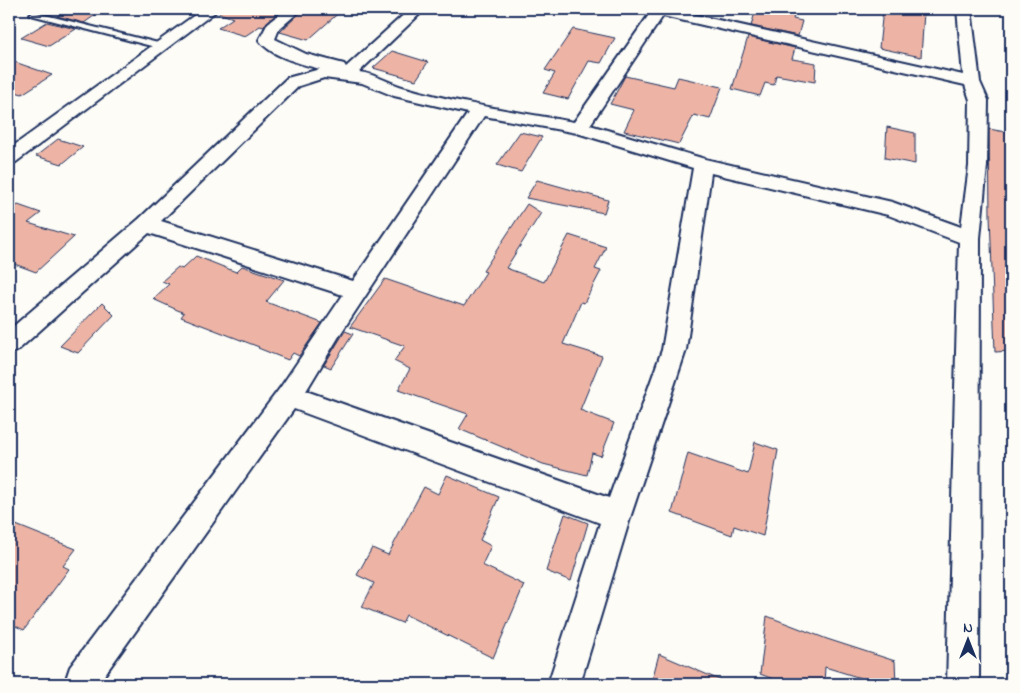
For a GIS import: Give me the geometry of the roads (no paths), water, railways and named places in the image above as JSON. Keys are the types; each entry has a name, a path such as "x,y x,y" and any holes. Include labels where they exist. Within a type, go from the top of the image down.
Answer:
{"street":[{"path":"9,158 159,46 212,9"},
{"path":"294,9 267,32 267,40 273,45 310,61 351,72 400,92 479,110 579,128 703,165 892,209 970,238"},
{"path":"11,340 146,224 293,82 322,73 351,72 418,9"},
{"path":"963,684 970,238 978,166 979,100 972,82 964,9"},
{"path":"579,128 659,10 972,82"},
{"path":"82,679 289,396 333,326 479,110"},
{"path":"564,684 616,515 674,350 703,165"},
{"path":"146,224 358,290"},
{"path":"289,396 616,515"}],"lane":[{"path":"33,14 159,46"}]}
